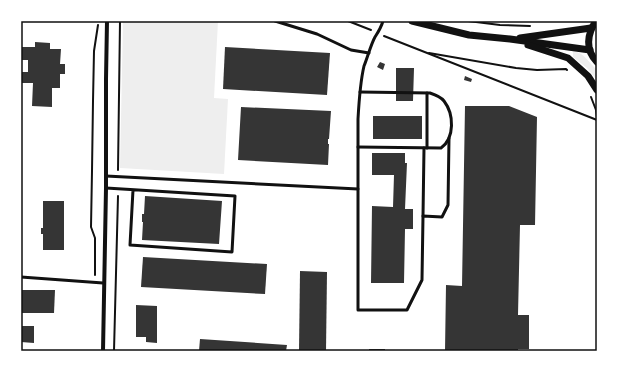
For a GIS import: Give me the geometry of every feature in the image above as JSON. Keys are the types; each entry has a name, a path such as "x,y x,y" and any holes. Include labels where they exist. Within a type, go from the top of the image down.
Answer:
{"street":[{"path":"103,351 107,21"},
{"path":"412,21 469,35 590,50"},
{"path":"596,21 591,28 589,43 590,50 597,62"},
{"path":"510,39 591,28"},
{"path":"510,39 568,58 588,76 597,90"}],"lane":[{"path":"275,21 317,34 351,50 369,53"},
{"path":"384,21 375,38 364,66 360,92 358,119 358,310 407,310 422,280 427,93"},
{"path":"360,92 427,93 435,95 444,101 451,117 449,138 448,205 442,217 423,216"},
{"path":"358,147 441,148 445,146 449,138"},
{"path":"106,176 358,189"},
{"path":"106,188 235,196 232,252 130,245 133,190"},
{"path":"21,277 104,283"}],"path":[{"path":"94,282 95,238 91,227 93,94 94,51 98,21"},
{"path":"348,21 597,119 596,110 590,95"},
{"path":"468,21 500,25 531,26"},
{"path":"424,52 516,68 537,70 566,69 570,73"}],"shaded area":[{"path":"123,21 218,21 214,98 228,99 224,174 120,168"},
{"path":"573,51 584,56 597,70 597,80 587,68 573,57"}],"building":[{"path":"35,42 50,43 50,49 61,49 60,64 65,64 65,74 60,74 60,88 52,88 52,107 32,106 33,83 21,83 21,72 28,72 28,60 21,60 22,47 35,47"},
{"path":"225,47 330,53 327,95 223,89"},
{"path":"380,62 385,64 383,70 377,67"},
{"path":"396,68 414,68 413,101 396,101"},
{"path":"465,76 472,79 471,82 464,80"},
{"path":"465,106 509,106 537,117 535,225 520,225 518,315 529,315 529,349 518,349 518,351 445,351 446,285 462,286"},
{"path":"241,107 331,111 328,139 328,165 238,160"},
{"path":"373,116 422,116 422,139 373,139"},
{"path":"372,153 405,153 405,163 407,163 405,209 413,209 413,229 405,229 404,283 371,283 372,206 393,207 394,175 372,175"},
{"path":"145,196 222,201 219,244 142,240 142,214 144,214"},
{"path":"43,201 64,201 64,250 43,250 43,234 41,234 41,228 43,228"},
{"path":"143,257 267,264 265,294 141,287"},
{"path":"300,271 327,272 326,351 299,351"},
{"path":"21,290 55,290 54,313 21,313"},
{"path":"136,305 157,306 157,343 146,342 146,337 136,337"},
{"path":"21,326 34,326 34,343 21,342"},
{"path":"200,339 287,345 286,351 199,351"},
{"path":"369,349 385,349 385,351 369,351"}]}
